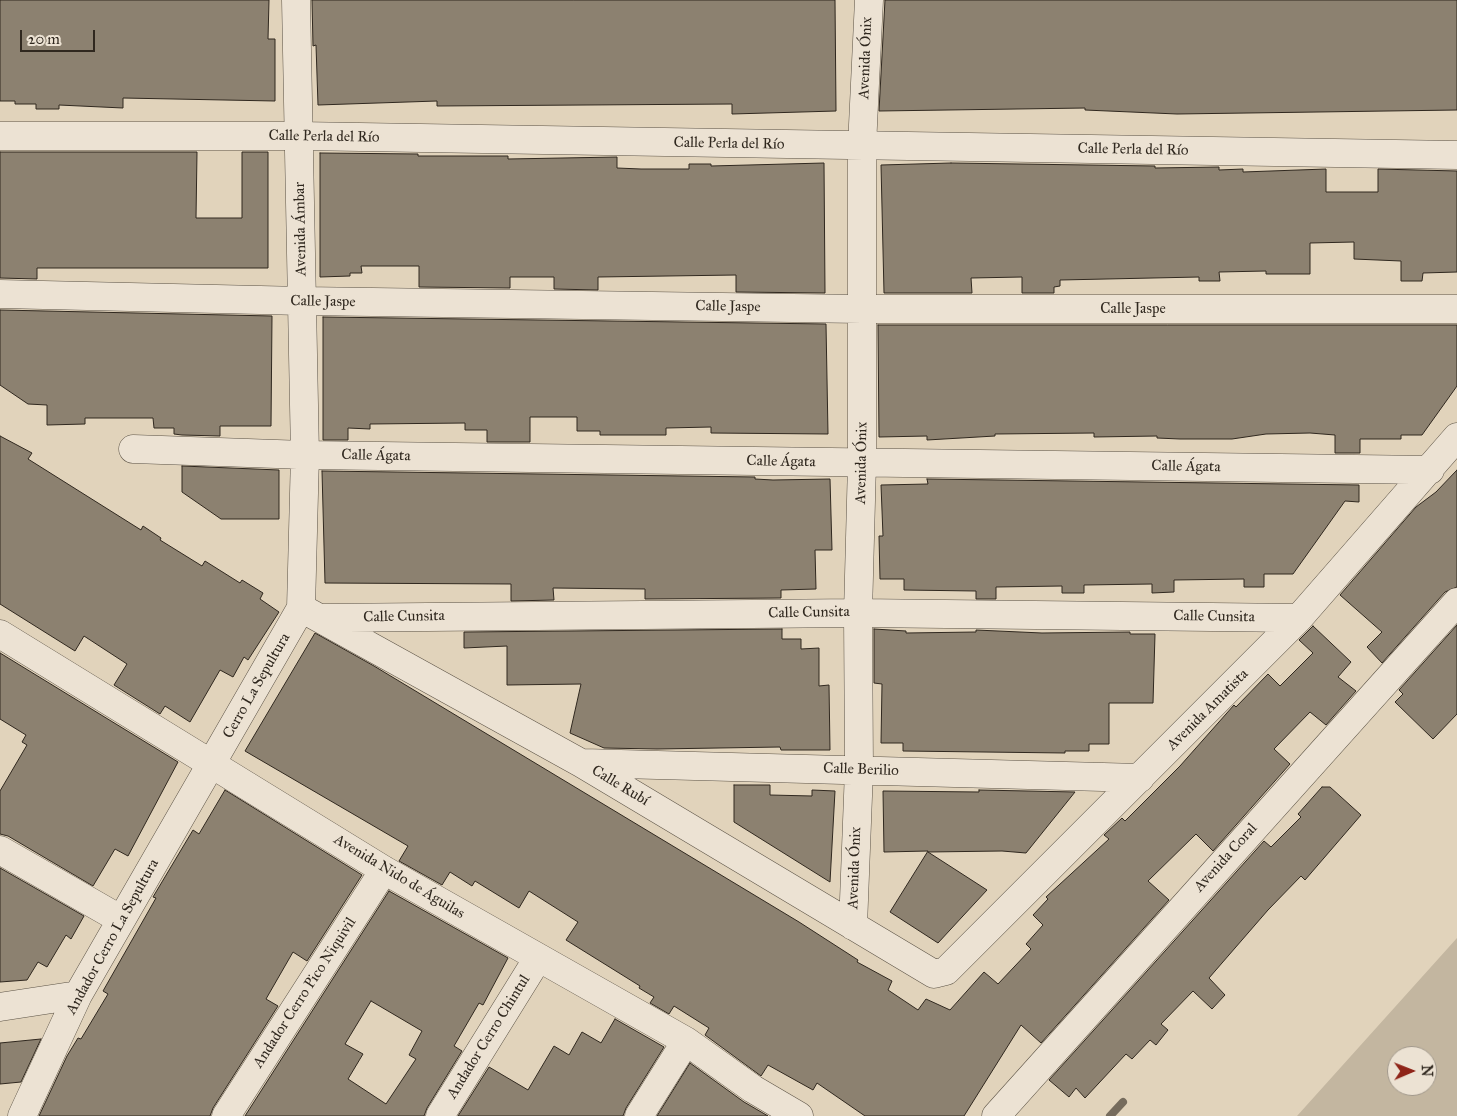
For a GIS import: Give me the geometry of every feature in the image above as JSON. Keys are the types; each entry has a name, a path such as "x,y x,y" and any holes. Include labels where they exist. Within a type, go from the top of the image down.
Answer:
{"street":[{"name":"Avenida Ámbar","path":"296,0 310,613"},
{"name":"Avenida Ónix","path":"853,926 859,770 858,613 862,463 862,146 869,0"},
{"name":"Calle Perla del Río","path":"0,136 299,136 1457,155"},
{"name":"Calle Jaspe","path":"0,294 302,301 862,309 1457,308"},
{"name":"Avenida Amatista","path":"940,972 1140,778 1299,618 1457,437"},
{"name":"Calle Ágata","path":"133,449 305,455 1430,470"},
{"name":"Avenida Coral","path":"996,1116 1457,602"},
{"name":"Calle Cunsita","path":"310,613 858,613 1299,618"},
{"name":"Calle Rubí","path":"310,613 581,763 853,926 940,972"},
{"name":"Cerro La Sepultura","path":"213,764 310,613"},
{"name":"Avenida Nido de Águilas","path":"0,634 384,870 686,1041 753,1089 799,1116"},
{"name":"Calle Berilio","path":"581,763 1140,778"},
{"name":"Andador Cerro La Sepultura","path":"22,1116 78,995 120,919 213,764"},
{"path":"0,850 120,919"},
{"name":"Andador Cerro Pico Niquivil","path":"226,1116 384,870"},
{"name":"Andador Cerro Chintul","path":"440,1116 538,958"},
{"path":"0,1007 78,995"},
{"path":"639,1116 686,1041"}],"shaded area":[{"path":"1457,938 1457,1116 1297,1116"}],"building":[{"path":"0,0 269,0 268,39 275,39 275,101 123,98 123,108 59,105 59,109 36,109 36,104 15,104 15,101 0,101"},
{"path":"312,0 835,0 836,111 732,114 732,104 437,106 437,101 318,105 316,45 313,46"},
{"path":"885,0 1457,0 1457,110 1177,114 1085,110 1085,108 879,111"},
{"path":"0,152 197,152 196,218 242,218 242,152 268,152 268,268 37,268 37,279 0,278"},
{"path":"320,153 508,156 508,159 617,157 617,168 641,169 689,169 689,164 711,164 711,166 824,163 825,293 736,292 736,275 598,277 598,290 554,289 554,277 510,277 510,288 419,287 419,266 361,266 362,273 350,273 350,276 320,277"},
{"path":"951,163 1155,166 1155,168 1219,167 1219,170 1243,169 1243,172 1326,169 1326,192 1378,192 1378,169 1457,171 1457,272 1423,273 1422,281 1401,281 1401,261 1354,259 1354,242 1310,243 1310,274 1266,274 1266,271 1219,272 1220,281 1199,281 1199,277 1060,280 1060,286 1054,287 1054,293 1022,293 1022,277 971,278 972,293 884,293 881,165"},
{"path":"0,310 272,316 271,426 220,426 220,436 174,434 174,428 154,428 153,418 85,418 85,424 47,425 47,405 28,404 0,385"},
{"path":"323,317 826,324 828,434 711,433 711,427 666,428 666,435 600,435 600,431 577,431 577,417 530,417 530,442 487,442 487,430 465,430 465,423 370,424 370,429 348,428 348,440 323,440"},
{"path":"878,325 1457,325 1457,386 1422,435 1401,435 1401,439 1360,439 1360,453 1335,453 1335,435 1310,433 1266,434 1232,439 1180,439 1157,438 1157,436 1094,437 1094,433 995,434 995,436 927,440 927,436 879,437"},
{"path":"0,436 32,453 28,459 141,530 143,526 161,538 160,540 202,566 205,561 240,583 242,580 263,593 260,599 279,612 248,660 244,657 233,677 220,670 190,722 165,706 160,714 114,685 127,664 84,636 75,651 0,604"},
{"path":"182,466 279,470 279,519 221,519 182,492"},
{"path":"1457,470 1457,587 1445,592 1382,663 1367,647 1382,632 1340,595 1416,507 1436,492"},
{"path":"322,471 755,477 755,479 773,480 830,479 832,550 815,550 816,589 781,590 781,598 645,599 645,589 553,588 554,600 511,601 511,584 325,583"},
{"path":"927,479 1359,485 1359,502 1345,501 1293,574 1264,574 1264,587 1244,587 1244,579 1174,580 1174,592 1152,593 1152,584 1084,585 1084,593 1062,593 1062,586 996,587 996,599 976,599 976,591 904,590 904,579 880,579 879,536 883,536 881,485 928,484"},
{"path":"1457,625 1457,714 1433,739 1395,702 1403,694 1399,690"},
{"path":"1313,626 1351,662 1338,677 1356,691 1326,725 1310,712 1274,749 1290,764 1213,851 1196,834 1148,881 1169,900 1041,1043 1021,1025 964,1116 865,1116 817,1083 813,1090 768,1065 761,1076 705,1035 709,1028 674,1006 669,1014 650,1003 654,997 639,988 640,986 566,940 578,922 529,891 519,908 475,881 472,886 450,872 442,885 399,861 408,846 245,751 315,633 374,666 799,922 858,960 857,962 892,981 888,990 918,1010 926,999 950,1010 984,972 998,984 1031,949 1026,944 1043,925 1033,915 1048,899 1046,897 1109,839 1104,835 1122,818 1125,821 1180,766 1234,705 1236,707 1268,674 1280,686 1313,653 1299,640"},
{"path":"782,629 782,639 801,639 801,649 819,648 819,686 829,685 830,750 781,750 780,747 604,748 570,733 581,684 507,685 507,646 464,648 464,632"},
{"path":"874,629 906,631 906,633 976,632 976,630 1042,633 1130,632 1130,634 1155,634 1153,703 1109,703 1109,744 1089,744 1089,751 1065,751 1065,753 903,751 903,743 881,743 882,684 874,683"},
{"path":"0,653 178,762 128,856 115,849 93,886 8,836 0,834 0,791 27,745 22,742 26,735 0,719"},
{"path":"734,785 770,785 770,795 812,796 812,790 835,791 830,882 734,822"},
{"path":"1322,787 1330,787 1361,815 1305,880 1301,876 1268,910 1209,978 1225,995 1212,1009 1193,991 1161,1024 1168,1030 1156,1045 1150,1040 1132,1059 1126,1054 1085,1098 1076,1088 1069,1097 1049,1080 1264,841 1271,847 1301,817 1298,814"},
{"path":"225,790 362,875 307,961 293,952 266,999 278,1006 213,1108 210,1116 39,1116 67,1056 78,1038 81,1039 108,994 103,991 156,898 153,897 193,830 199,834"},
{"path":"979,790 1075,792 1026,853 1002,851 928,852 987,890 938,943 890,912 928,851 884,852 883,791 979,792"},
{"path":"0,868 84,916 71,939 66,935 47,967 38,962 27,980 0,982"},
{"path":"389,891 508,958 483,1005 479,1003 454,1046 462,1051 424,1116 245,1116","holes":["371,1001 422,1031 409,1055 416,1059 386,1104 348,1079 363,1054 345,1044"]},
{"path":"615,1019 664,1047 626,1108 623,1116 458,1116 489,1067 528,1090 554,1046 569,1055 582,1032 601,1043"},
{"path":"41,1039 21,1082 0,1084 0,1043"},
{"path":"690,1063 744,1102 768,1116 657,1116"}],"waterway":[{"path":"1110,1116 1123,1102"}]}
